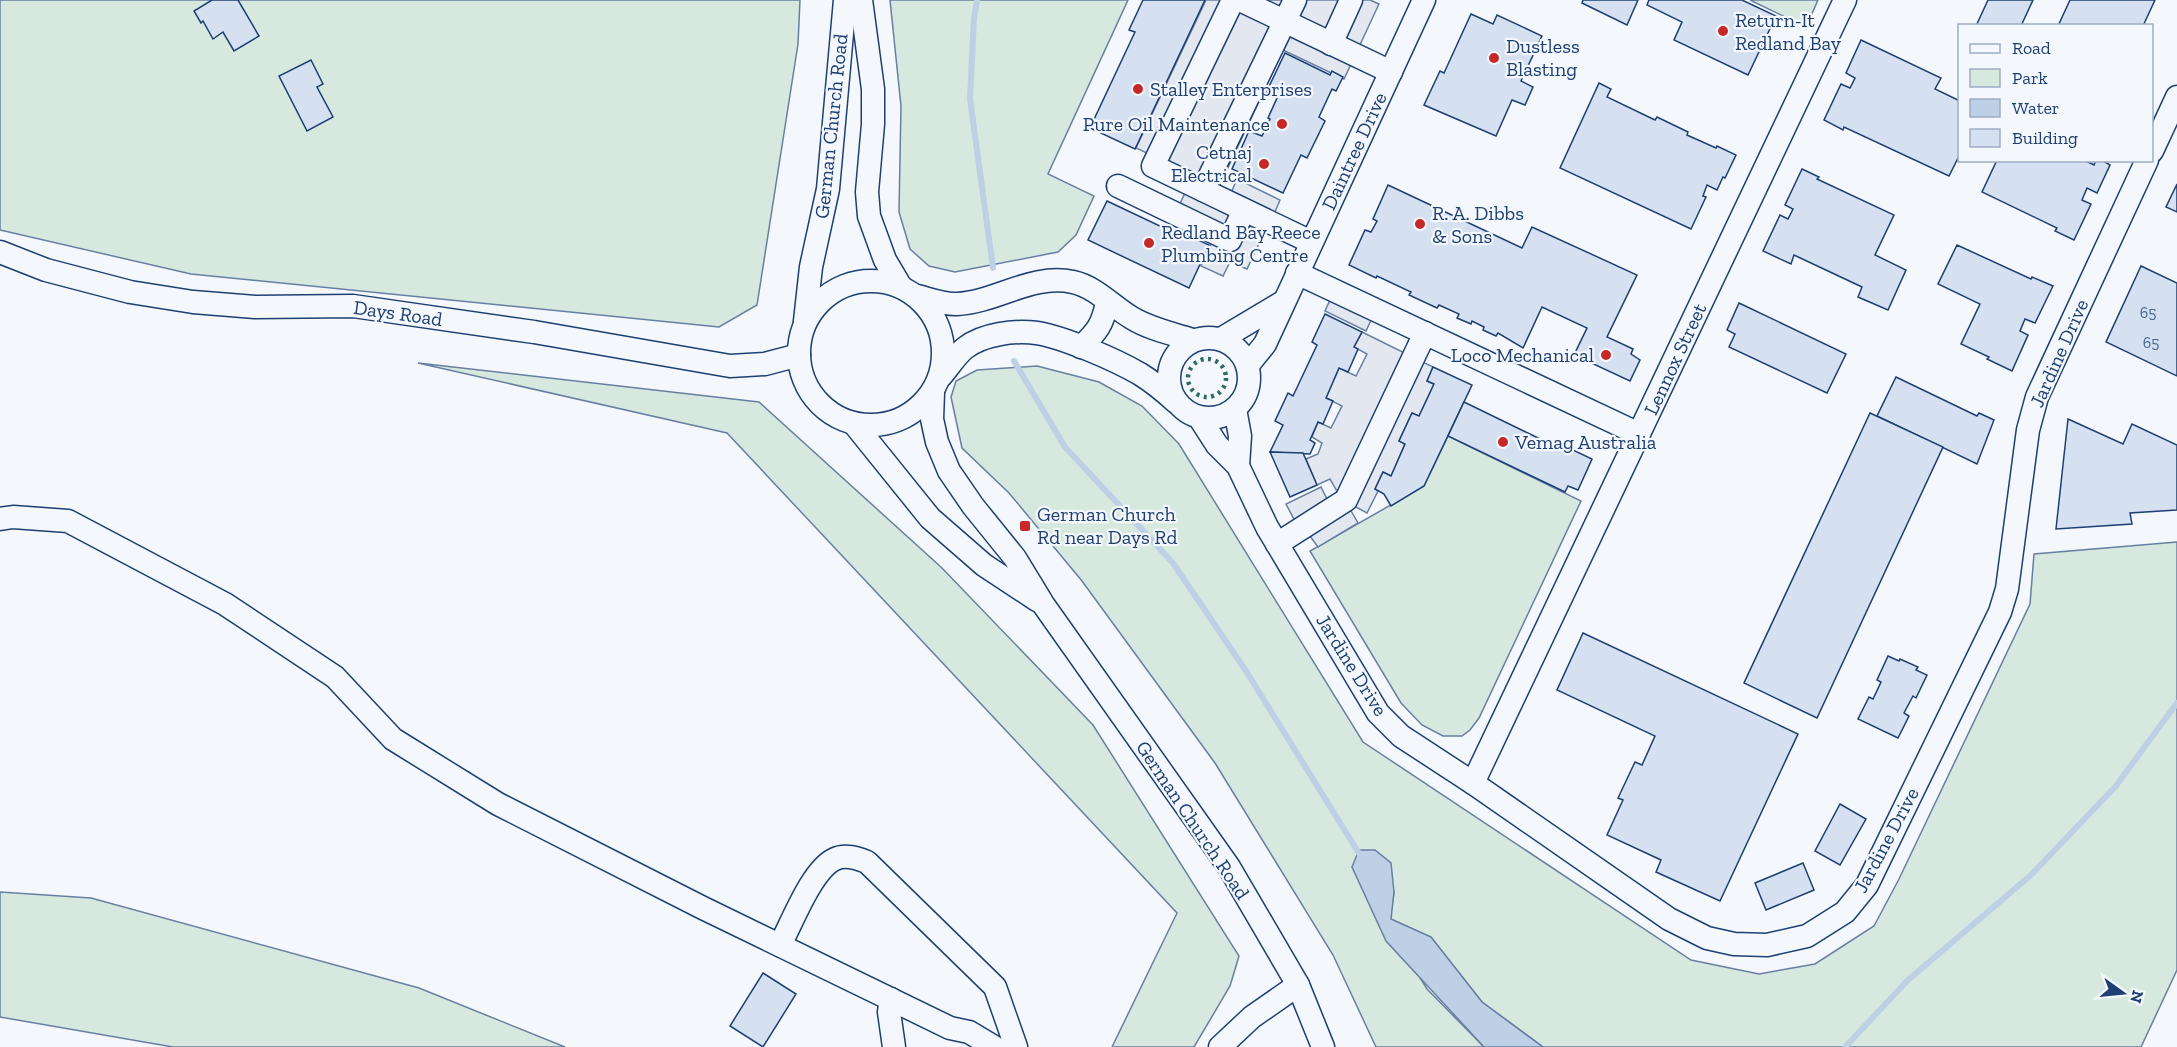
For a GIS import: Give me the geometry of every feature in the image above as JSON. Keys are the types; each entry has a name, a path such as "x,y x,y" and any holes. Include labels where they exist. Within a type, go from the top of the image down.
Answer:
{"street":[{"name":"German Church Road","path":"805,323 812,267 828,189 845,0"},
{"name":"German Church Road","path":"861,0 873,89 873,124 867,192 869,216 885,260 909,291"},
{"path":"1233,0 1153,166 1311,242"},
{"path":"1240,0 1391,72"},
{"path":"1203,190 1295,0"},
{"path":"1331,44 1351,0"},
{"name":"Daintree Drive","path":"1248,365 1265,344 1424,0"},
{"name":"Lennox Street","path":"1473,783 1845,0"},
{"path":"2153,147 2177,97"},
{"name":"Jardine Drive","path":"1238,466 1277,544 1378,713 1401,736 1669,918 1707,938 1734,944 1767,945 1808,936 1845,912 1867,885 2001,612 2007,589 2028,430 2037,397 2146,162"},
{"path":"1160,206 1175,177"},
{"path":"1118,186 1230,240 1244,210"},
{"name":"Days Road","path":"0,252 46,270 120,290 193,302 255,307 352,306 534,332 730,366 765,364 799,355"},
{"path":"1297,273 1639,434"},
{"path":"1176,402 1170,391 1168,380 1174,356 1182,347 1192,340 1212,337 1233,345 1242,354 1248,365 1250,377 1243,400 1224,416 1199,417 1186,412 1139,373 1081,347 1038,333 1001,334 983,339 965,348 918,409 899,421 878,426 855,425 833,416 815,400 803,379 799,355 800,339 805,323 818,304 836,290 857,282 879,281 956,305 992,297 1027,284 1046,281 1074,282 1097,293 1133,319 1192,340"},
{"path":"909,291 932,312 941,333 944,355 937,385"},
{"path":"1081,347 1094,336 1104,320 1107,302"},
{"path":"1221,339 1283,302"},
{"path":"1277,544 1346,500 1425,333"},
{"name":"German Church Road","path":"937,385 932,419 937,442 949,471 973,507 1015,558 1043,604 1229,867 1298,985 1323,1047"},
{"path":"1235,409 1240,436 1238,466"},
{"path":"1199,417 1217,445 1238,466"},
{"name":"German Church Road","path":"855,425 930,518 984,565 1043,604"},
{"path":"0,519 13,517 68,521 225,604 335,677 393,739 498,804 703,908 950,1028 969,1032 994,1047"},
{"path":"780,945 809,888 824,865 837,858 853,857 867,862 995,987 1016,1047"},
{"path":"1220,1047 1252,1017 1298,985"},
{"path":"891,999 889,1012 894,1047"},
{"path":"950,1028 966,1047"}],"green space":[{"path":"0,0 800,0 798,44 757,305 719,327 191,274 0,230"},
{"path":"890,0 1128,0 1048,174 1094,196 1076,235 1058,252 955,272 929,266 910,249 899,212 901,106"},
{"path":"1750,0 1818,0 1806,27"},
{"path":"418,363 759,402 942,568 1093,725 1239,956 1230,986 1194,1047 1112,1047 1177,913 727,433"},
{"path":"1037,366 1099,382 1142,406 1179,444 1363,742 1691,960 1759,974 1815,964 1874,926 1899,879 2030,604 2034,554 2177,542 2177,970 2141,1047 1543,1047 1482,1002 1431,937 1390,919 1394,892 1352,867 1427,989 1484,1047 1376,1047 1333,955 1215,763 1082,581 1009,493 962,448 951,397 956,381 977,370"},
{"path":"1448,436 1581,501 1479,718 1462,736 1443,736 1422,725 1401,703 1310,551 1424,486"},
{"path":"0,892 91,898 419,988 565,1047 173,1047 0,1017"}],"shaded area":[{"path":"1206,0 1370,0 1379,4 1344,79 1283,50 1219,187 1136,148"},
{"path":"1237,179 1280,200 1274,214 1231,193"},
{"path":"1185,193 1264,233 1247,269 1230,262 1223,276 1201,266 1218,229 1177,210"},
{"path":"1331,298 1372,318 1366,331 1325,311"},
{"path":"1362,332 1433,367 1427,381 1434,384 1419,416 1412,413 1399,441 1405,444 1391,476 1383,472 1375,489 1378,491 1367,513 1354,506 1350,509 1358,523 1318,547 1310,536 1297,525 1286,504 1321,487 1328,501 1339,495 1330,479 1317,485 1306,459 1318,454 1322,443 1312,437 1318,422 1331,428 1342,406 1326,398 1339,368 1356,376 1367,354 1354,347"}],"water":[{"path":"1359,850 1375,850 1391,863 1394,892 1391,919 1431,937 1482,1002 1543,1047 1484,1047 1386,941 1352,867"}],"building":[{"path":"212,0 238,0 259,36 234,51 223,32 213,39 203,21 201,23 194,11"},
{"path":"1143,0 1205,0 1135,149 1090,128 1135,32 1129,30"},
{"path":"1583,0 1638,0 1627,25 1582,3"},
{"name":"Return-It Redland Bay","path":"1649,0 1742,0 1776,16 1748,75 1674,40 1682,22 1647,5"},
{"path":"1988,0 2033,0 2022,24 1977,24"},
{"path":"2070,0 2155,0 2144,24 2059,24"},
{"path":"1471,14 1493,24 1497,15 1542,36 1521,81 1533,87 1525,105 1512,100 1496,136 1424,105 1440,71 1444,73"},
{"path":"1861,40 1941,78 1935,89 1958,100 1958,158 1949,176 1824,120 1841,84 1850,88 1855,78 1846,73"},
{"path":"1285,53 1330,75 1332,71 1343,77 1336,91 1332,89 1319,117 1325,121 1307,158 1301,155 1283,193 1232,169 1249,131 1262,136 1270,119 1268,118 1277,98 1266,93"},
{"path":"311,60 323,84 317,87 333,117 307,131 279,76"},
{"path":"1599,83 1611,89 1607,97 1655,120 1657,117 1688,132 1687,135 1736,155 1717,190 1707,185 1703,196 1706,197 1691,229 1560,168"},
{"path":"1996,162 2088,162 2094,165 2095,162 2105,162 2110,165 2097,193 2087,188 2082,200 2091,204 2074,240 2055,231 2057,228 1982,192"},
{"path":"1802,169 1819,177 1817,179 1894,215 1875,255 1906,270 1888,310 1858,297 1862,287 1794,255 1791,264 1763,251 1780,215 1788,219 1793,209 1785,205"},
{"path":"2177,184 2177,212 2166,207"},
{"path":"1388,185 1522,248 1532,227 1637,275 1607,337 1633,349 1631,354 1640,360 1630,381 1574,355 1587,328 1542,307 1523,348 1498,333 1496,336 1483,330 1484,327 1472,321 1471,324 1457,318 1459,314 1439,305 1437,308 1409,295 1411,292 1349,265 1365,230 1371,232 1377,221 1373,219"},
{"name":"Redland Bay Reece Plumbing Centre","path":"1107,201 1185,238 1186,234 1209,245 1189,288 1088,240"},
{"path":"1957,245 2031,279 2032,277 2053,286 2035,323 2025,319 2020,331 2028,335 2012,371 1961,344 1980,304 1938,284"},
{"path":"2141,266 2177,283 2177,376 2106,342"},
{"path":"1739,303 1846,354 1827,393 1729,347 1735,334 1727,330"},
{"path":"1325,314 1362,332 1354,347 1358,349 1348,372 1339,368 1326,398 1333,401 1323,424 1318,422 1310,440 1315,443 1310,454 1270,452 1283,425 1275,421 1288,393 1293,396 1317,345 1312,342"},
{"path":"1433,367 1472,385 1424,486 1391,506 1384,494 1375,489 1383,472 1391,476 1405,444 1399,441 1412,413 1419,416 1434,384 1427,381"},
{"path":"1896,377 1977,416 1979,413 1994,420 1977,464 1877,416"},
{"name":"Vemag Australia","path":"1464,402 1567,452 1569,448 1592,459 1578,490 1568,486 1565,492 1448,436"},
{"path":"1870,413 1943,447 1817,718 1744,683"},
{"path":"2068,419 2123,444 2132,424 2177,445 2177,510 2130,513 2132,524 2056,529"},
{"path":"1270,452 1303,453 1317,485 1290,497"},
{"path":"1583,633 1798,734 1720,901 1656,872 1661,860 1607,835 1623,800 1618,798 1635,762 1642,765 1655,736 1557,690"},
{"path":"1888,656 1918,667 1916,670 1927,675 1916,698 1913,696 1904,713 1909,716 1898,738 1858,719 1869,697 1873,699 1881,682 1877,680"},
{"path":"1840,804 1866,819 1840,865 1815,851"},
{"path":"1803,863 1814,890 1766,910 1755,883"},
{"path":"763,973 796,994 763,1047 730,1026"}],"waterway":[{"path":"977,0 970,99 993,268"},
{"path":"1014,361 1065,447 1173,563 1246,671 1360,855"},
{"path":"1845,1047 1908,980 2031,875 2115,787 2177,703"}],"hedge":[{"path":"1207,359 1220,365 1226,378 1220,391 1207,397 1194,391 1188,378 1194,365 1207,359"}],"place":[{"name":"Return-It Redland Bay","path":"1723,31"},
{"name":"Dustless Blasting","path":"1494,58"},
{"name":"Stalley Enterprises","path":"1138,89"},
{"name":"Pure Oil Maintenance","path":"1282,124"},
{"name":"Cetnaj Electrical","path":"1264,164"},
{"name":"R. A. Dibbs & Sons","path":"1420,224"},
{"name":"Redland Bay Reece Plumbing Centre","path":"1149,243"},
{"name":"Loco Mechanical","path":"1606,355"},
{"name":"Vemag Australia","path":"1503,442"},
{"name":"German Church Rd near Days Rd","path":"1025,526"}]}
